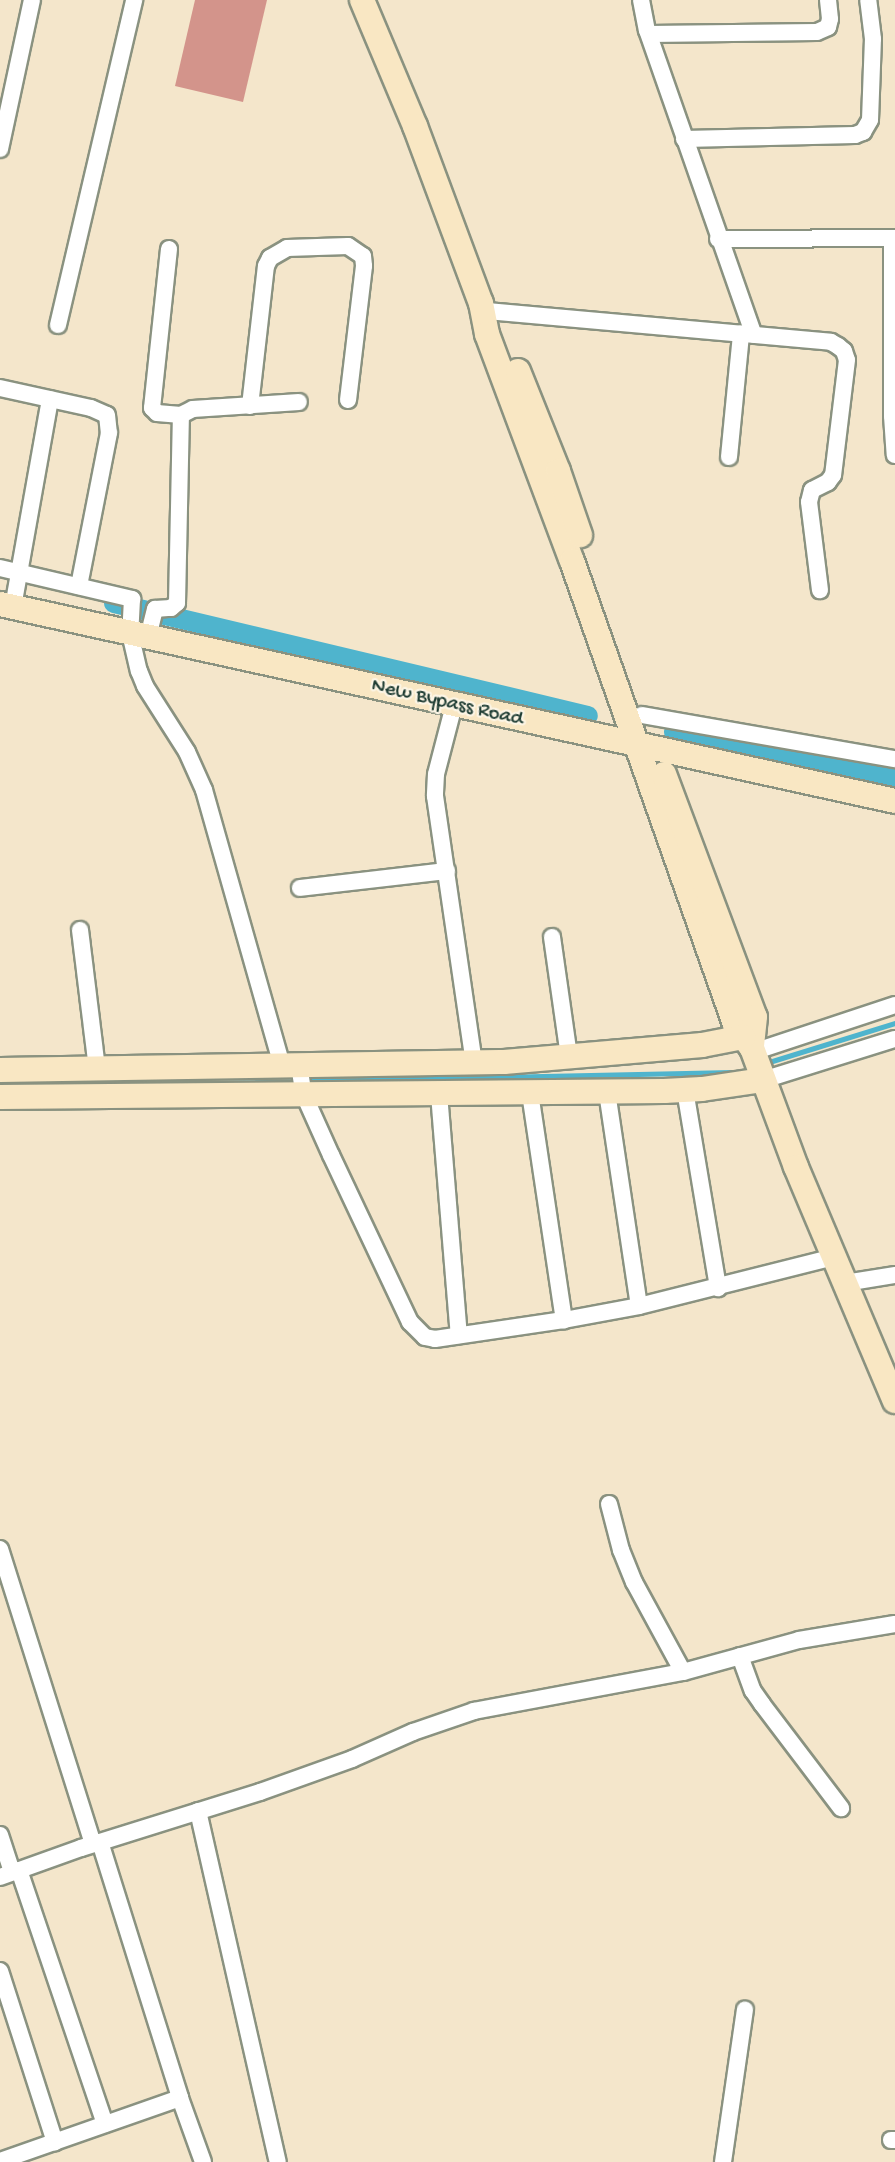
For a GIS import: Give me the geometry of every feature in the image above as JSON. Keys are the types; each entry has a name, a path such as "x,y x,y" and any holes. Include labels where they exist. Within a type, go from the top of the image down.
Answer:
{"street":[{"path":"0,148 32,0"},
{"path":"58,325 134,0"},
{"path":"362,0 415,126 484,307 487,334 646,747 705,944 735,1025 749,1046 895,1401"},
{"path":"641,0 649,34 718,239 747,335 729,457"},
{"path":"649,34 817,32 828,27 830,19 828,0"},
{"path":"684,139 855,135 863,132 870,120 873,39 868,0"},
{"path":"718,239 893,238 892,416 895,455"},
{"path":"250,406 266,266 270,258 287,248 348,246 363,256 364,266 348,400"},
{"path":"170,249 152,408 157,413 181,415 193,409 299,402"},
{"path":"484,307 831,342 844,351 847,360 833,475 828,482 809,494 820,590"},
{"path":"484,307 501,329 558,471 642,715 646,747"},
{"path":"0,388 100,410 108,416 110,423 79,586"},
{"path":"14,591 50,399"},
{"path":"141,620 157,608 171,608 177,603 181,415"},
{"path":"0,568 14,591"},
{"path":"14,591 79,586 130,598 141,620 135,659 145,686 187,752 204,790 298,1078 410,1322 425,1337 435,1339 564,1320 639,1306 834,1257"},
{"name":"New Bypass Road","path":"14,591 141,620 454,705 895,801"},
{"path":"454,705 436,774 435,796 474,1062"},
{"path":"642,715 895,759"},
{"path":"300,888 447,871"},
{"path":"80,930 97,1068"},
{"path":"552,937 569,1057"},
{"path":"0,1096 298,1078 474,1062 702,1046 749,1046 895,1005"},
{"path":"0,1070 97,1068 298,1078 439,1094 685,1090 763,1080 895,1039"},
{"path":"685,1090 718,1288"},
{"path":"607,1092 639,1306"},
{"path":"530,1093 564,1320"},
{"path":"439,1094 459,1335"},
{"path":"845,1283 895,1275"},
{"path":"609,1504 621,1550 634,1582 683,1672"},
{"path":"0,1549 203,2162"},
{"path":"10,1873 352,1759 413,1732 474,1711 683,1672 799,1640 895,1624"},
{"path":"741,1656 753,1691 841,1808"},
{"path":"198,1811 278,2162"},
{"path":"0,1835 10,1873 105,2124"},
{"path":"0,1971 55,2142"},
{"path":"723,2162 745,2010"},
{"path":"1,2159 180,2098"}],"building":[{"path":"195,0 267,0 243,102 175,86"}],"waterway":[{"path":"114,603 588,716"},
{"path":"674,732 895,778"},
{"path":"769,1062 895,1023"},
{"path":"216,1083 733,1072"}]}
